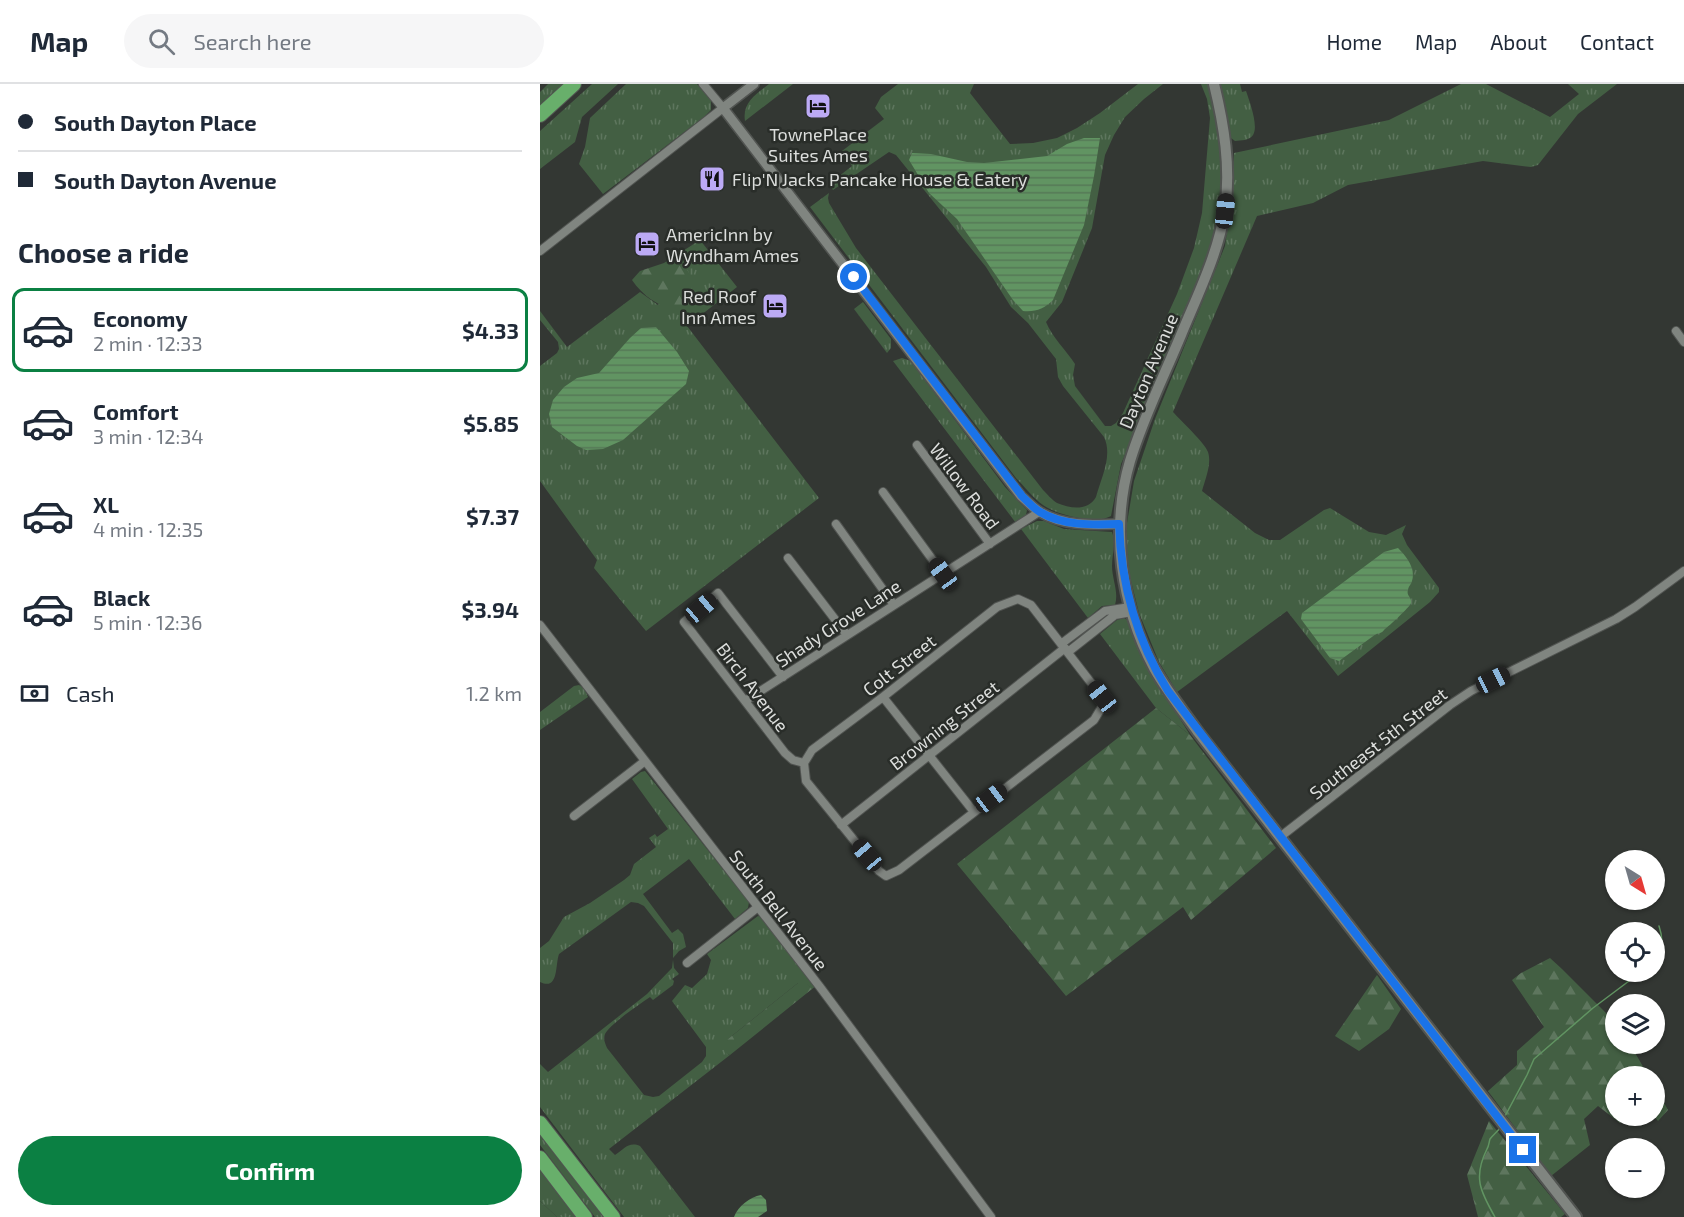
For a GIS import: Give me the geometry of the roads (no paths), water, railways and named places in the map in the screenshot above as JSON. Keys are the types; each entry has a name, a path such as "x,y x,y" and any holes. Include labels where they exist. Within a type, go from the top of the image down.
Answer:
{"highway":[{"path":"540,115 574,84"},
{"path":"540,1123 613,1217"},
{"path":"540,1158 585,1217"}],"main road":[{"name":"Dayton Avenue","path":"1214,84 1226,146 1225,211 1207,274 1142,427 1121,501 1119,524 1121,557 1131,610 1155,670 1198,732 1576,1217"}],"street":[{"path":"703,84 1022,496 1039,512 1057,519 1082,524 1119,524"},
{"path":"540,251 754,84"},
{"path":"1676,331 1684,342"},
{"name":"Willow Road","path":"917,445 990,544"},
{"path":"884,492 943,574"},
{"name":"Shady Grove Lane","path":"745,701 1039,512"},
{"path":"836,524 894,605"},
{"path":"788,558 847,635"},
{"name":"Southeast 5th Street","path":"1281,837 1450,705 1487,683 1616,619 1684,571"},
{"name":"Birch Avenue","path":"783,677 718,593 684,622 784,753 793,760 804,763"},
{"name":"Colt Street","path":"804,763 812,750 997,607 1018,599 1031,605 1065,648"},
{"name":"Browning Street","path":"841,825 1065,648 1115,615 1131,610"},
{"name":"South Bell Avenue","path":"540,625 758,907 991,1217"},
{"path":"804,763 806,781 879,871 886,876 899,870 1094,720 1103,705 1102,697 1065,648"},
{"path":"883,697 974,812"},
{"path":"574,816 645,761"},
{"path":"687,963 758,907"}],"waterway":[{"path":"1504,1118 1534,1059 1593,1008 1628,982"},
{"path":"1495,1217 1485,1199 1479,1176 1490,1139 1500,1128"}],"place":[{"name":"TownePlace Suites Ames","path":"818,106"},
{"name":"Flip'N Jacks Pancake House & Eatery","path":"712,179"},
{"name":"AmericInn by Wyndham Ames","path":"647,244"},
{"name":"Red Roof Inn Ames","path":"775,306"}]}
